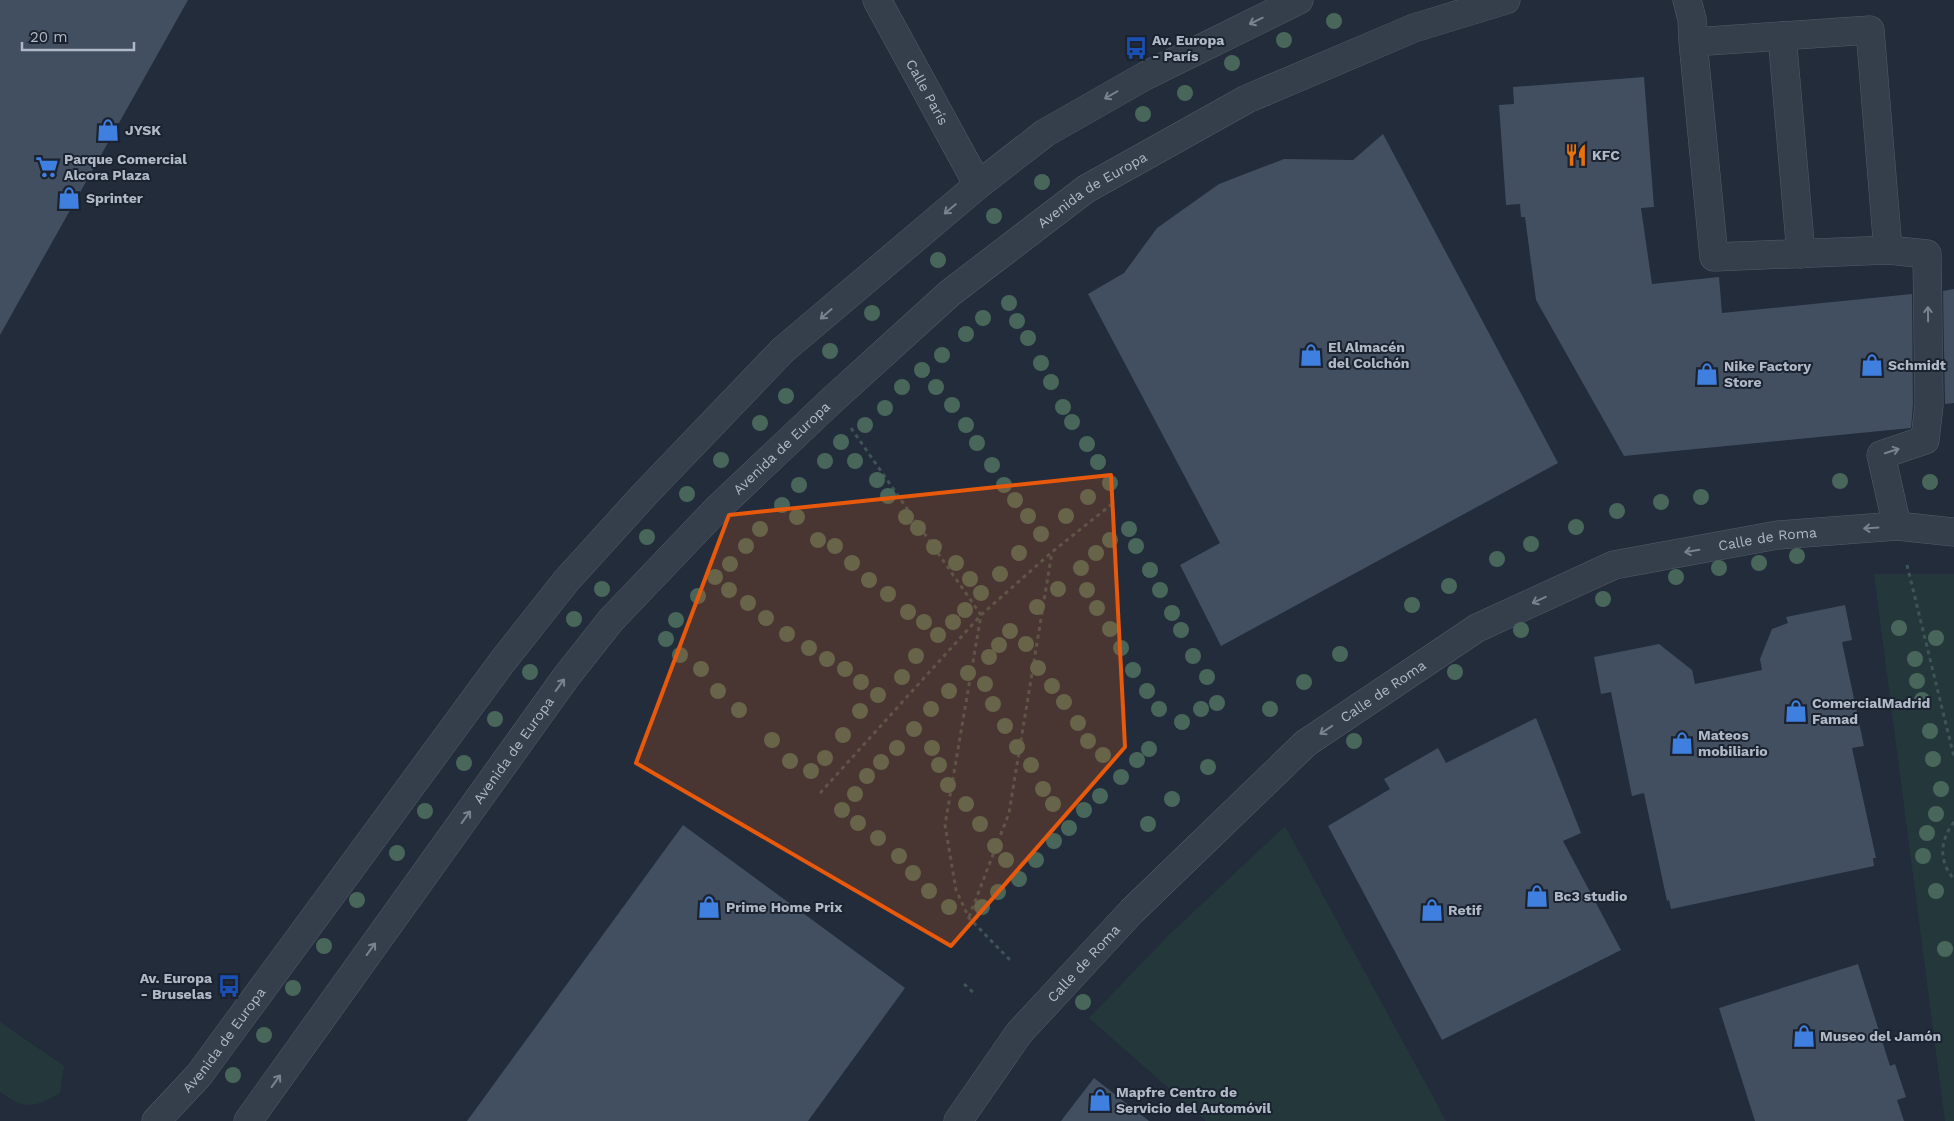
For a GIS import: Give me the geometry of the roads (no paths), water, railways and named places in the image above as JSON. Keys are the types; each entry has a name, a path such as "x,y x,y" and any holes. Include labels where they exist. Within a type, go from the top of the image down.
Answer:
{"street":[{"name":"Calle París","path":"877,0 978,185"},
{"name":"Avenida de Europa","path":"156,1121 199,1075 496,670 566,582 687,448 783,350 978,185 1045,133 1145,76 1300,0"},
{"name":"Avenida de Europa","path":"248,1121 566,677 611,620 717,509 950,293 1086,189 1247,99 1414,28 1506,0"},
{"path":"1687,0 1692,18 1714,257 1888,250 1928,254 1929,405 1925,440 1881,455 1897,526"},
{"path":"1693,42 1870,30 1888,250"},
{"path":"1782,36 1801,254"},
{"name":"Calle de Roma","path":"958,1121 1019,1032 1132,911 1306,743 1477,628 1614,565 1778,535 1897,526 1954,532"}],"place":[{"name":"Av. Europa - París","path":"1136,48"},
{"name":"JYSK","path":"108,130"},
{"name":"KFC","path":"1576,155"},
{"name":"Parque Comercial Alcora Plaza","path":"47,167"},
{"name":"Sprinter","path":"69,198"},
{"name":"El Almacén del Colchón","path":"1311,355"},
{"name":"Schmidt","path":"1872,365"},
{"name":"Nike Factory Store","path":"1707,374"},
{"name":"ComercialMadrid Famad","path":"1796,711"},
{"name":"Mateos mobiliario","path":"1682,743"},
{"name":"Bc3 studio","path":"1537,896"},
{"name":"Prime Home Prix","path":"709,907"},
{"name":"Retif","path":"1432,910"},
{"name":"Av. Europa - Bruselas","path":"229,986"},
{"name":"Museo del Jamón","path":"1804,1036"},
{"name":"Mapfre Centro de Servicio del Automóvil","path":"1100,1100"}]}
